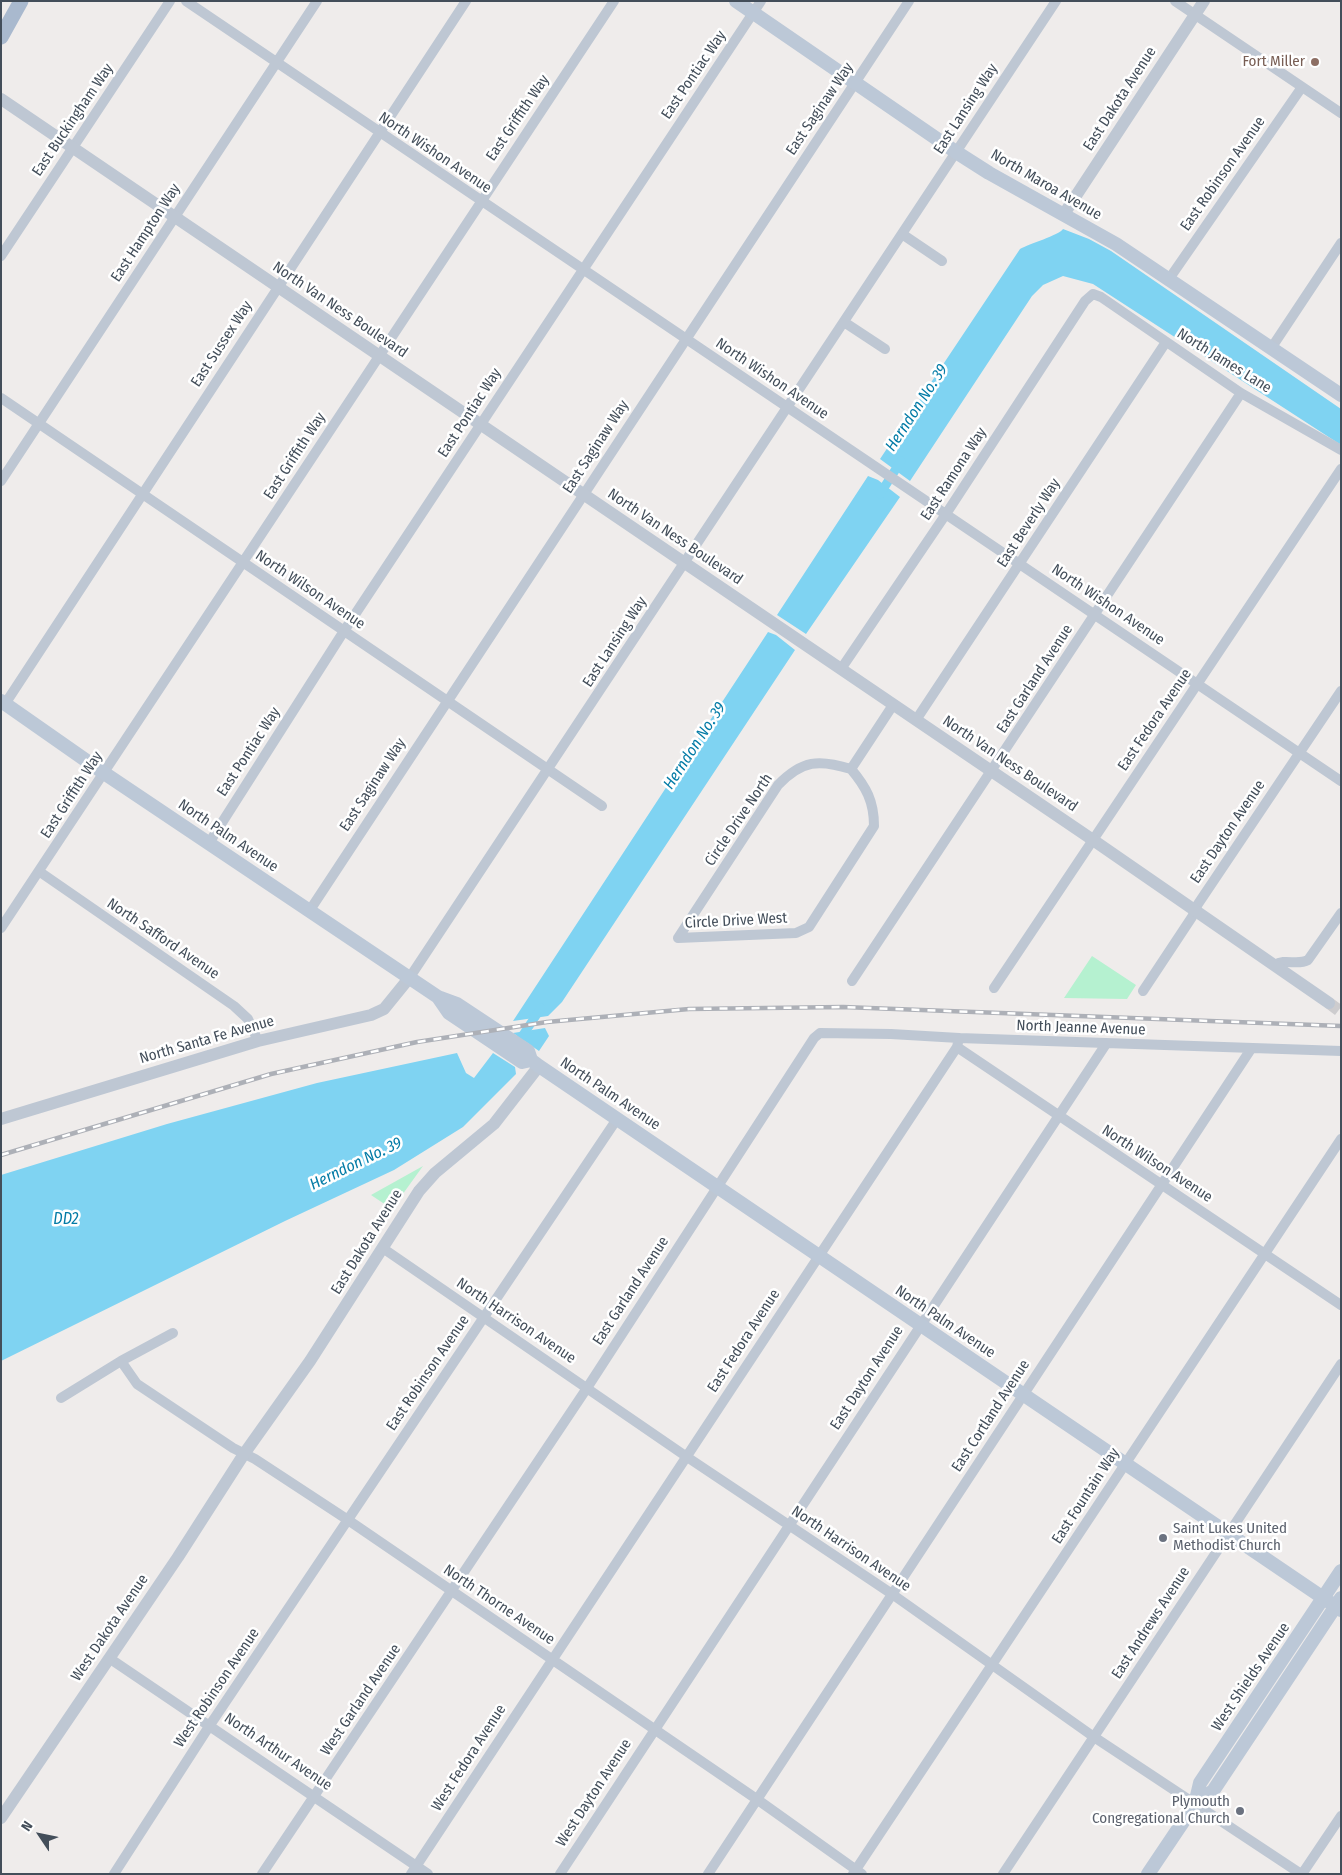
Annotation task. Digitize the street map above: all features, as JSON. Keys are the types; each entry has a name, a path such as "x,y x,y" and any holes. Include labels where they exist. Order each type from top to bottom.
{"main road":[{"path":"1,26 21,1"},
{"path":"1,37 21,1"},
{"name":"North Maroa Avenue","path":"736,1 956,152 1116,244 1341,395"},
{"name":"North Palm Avenue","path":"3,703 208,844 310,910 438,997 449,1013 529,1059 1228,1534 1323,1598 1339,1605"},
{"name":"West Shields Avenue","path":"1148,1874 1195,1804 1200,1783 1341,1571"},
{"name":"West Shields Avenue","path":"1195,1804 1213,1792 1339,1605"}],"street":[{"name":"East Buckingham Way","path":"1,256 170,1"},
{"name":"North Wishon Avenue","path":"186,1 275,64 686,338 1341,781"},
{"name":"East Hampton Way","path":"1,481 317,1"},
{"name":"East Sussex Way","path":"3,703 466,1"},
{"name":"East Griffith Way","path":"1,928 40,872 480,201 614,1"},
{"name":"East Pontiac Way","path":"208,844 344,631 761,1"},
{"name":"East Saginaw Way","path":"310,910 909,1"},
{"name":"East Lansing Way","path":"410,978 1056,1"},
{"path":"1175,1 1341,113"},
{"name":"East Dakota Avenue","path":"1064,214 1204,1"},
{"name":"East Robinson Avenue","path":"1169,279 1302,87"},
{"name":"North Van Ness Boulevard","path":"1,99 1093,840 1329,1003"},
{"path":"902,234 942,261"},
{"path":"1272,347 1341,243"},
{"name":"North James Lane","path":"1093,294 1241,393 1341,450"},
{"name":"East Ramona Way","path":"841,669 946,514 1085,301 1093,294"},
{"path":"844,322 885,349"},
{"name":"East Beverly Way","path":"916,720 1166,342"},
{"name":"East Garland Avenue","path":"852,980 1241,393"},
{"name":"North Wilson Avenue","path":"1,398 602,806"},
{"name":"East Fedora Avenue","path":"994,988 1341,470"},
{"name":"East Dayton Avenue","path":"1143,991 1341,691"},
{"path":"851,768 893,705"},
{"name":"Circle Drive North","path":"678,938 778,785 793,770 814,763 834,763 851,768"},
{"name":"Circle Drive West","path":"678,938 796,933 809,927 874,826 874,810 870,795 851,768"},
{"name":"North Safford Avenue","path":"40,872 234,1006 248,1019 258,1041"},
{"path":"1275,965 1284,961 1302,963 1308,960 1341,913"},
{"name":"North Santa Fe Avenue","path":"1,1119 258,1041 371,1015 384,1009 410,978"},
{"name":"East Garland Avenue","path":"452,1591 587,1388 716,1185 814,1038 820,1033"},
{"name":"North Jeanne Avenue","path":"820,1033 891,1034 958,1043 1106,1044 1341,1051"},
{"name":"North Wilson Avenue","path":"958,1043 1058,1116 1341,1306"},
{"name":"East Fedora Avenue","path":"552,1659 687,1457 958,1043"},
{"name":"East Dayton Avenue","path":"654,1728 1106,1044"},
{"name":"East Cortland Avenue","path":"708,1874 1251,1049"},
{"name":"East Dakota Avenue","path":"244,1454 310,1361 384,1249 397,1224 419,1190 435,1173 494,1124 529,1059"},
{"name":"East Robinson Avenue","path":"348,1520 617,1119"},
{"name":"East Fountain Way","path":"857,1872 1341,1139"},
{"name":"North Harrison Avenue","path":"384,1249 687,1457 892,1594 1094,1737 1302,1874"},
{"path":"61,1398 121,1361 173,1333"},
{"name":"North Thorne Avenue","path":"121,1361 137,1384 348,1520 654,1728 857,1872"},
{"name":"East Andrews Avenue","path":"1003,1874 1341,1364"},
{"name":"West Dakota Avenue","path":"1,1818 184,1549 244,1454"},
{"name":"West Robinson Avenue","path":"114,1874 210,1725 348,1520"},
{"name":"West Garland Avenue","path":"262,1874 452,1591"},
{"name":"North Arthur Avenue","path":"109,1658 315,1796 414,1870 428,1874"},
{"name":"West Fedora Avenue","path":"414,1870 552,1659"},
{"name":"West Dayton Avenue","path":"560,1874 654,1728"},
{"path":"1302,1874 1341,1816"}],"green space":[{"path":"1092,956 1136,985 1127,999 1064,998"},
{"path":"423,1166 392,1209 371,1195"}],"water":[{"path":"1063,229 1089,239 1111,251 1341,409 1341,445 1093,284 1063,276 1043,285 1032,296 910,481 880,459 1020,249 1056,234"},
{"path":"868,476 878,480 900,497 806,634 777,615"},
{"path":"768,632 776,635 795,650 562,1002 548,1016 513,1021"},
{"path":"545,1028 549,1036 539,1051 513,1033"},
{"name":"DD2","path":"457,1053 466,1073 474,1078 493,1053 515,1067 516,1074 463,1127 394,1170 285,1221 1,1361 1,1175 167,1124 317,1083"}],"waterway":[{"name":"Herndon No. 39","path":"880,494 901,461"},
{"name":"Herndon No. 39","path":"519,1041 541,1008"}],"tunnel":[{"path":"1329,1003 1341,1012"}],"railway":[{"path":"1,1155 271,1074 417,1042 547,1022 689,1009 843,1007 1341,1026"}],"place":[{"name":"Fort Miller","path":"1315,62"},
{"name":"Saint Lukes United Methodist Church","path":"1163,1538"},
{"name":"Plymouth Congregational Church","path":"1240,1811"}]}
